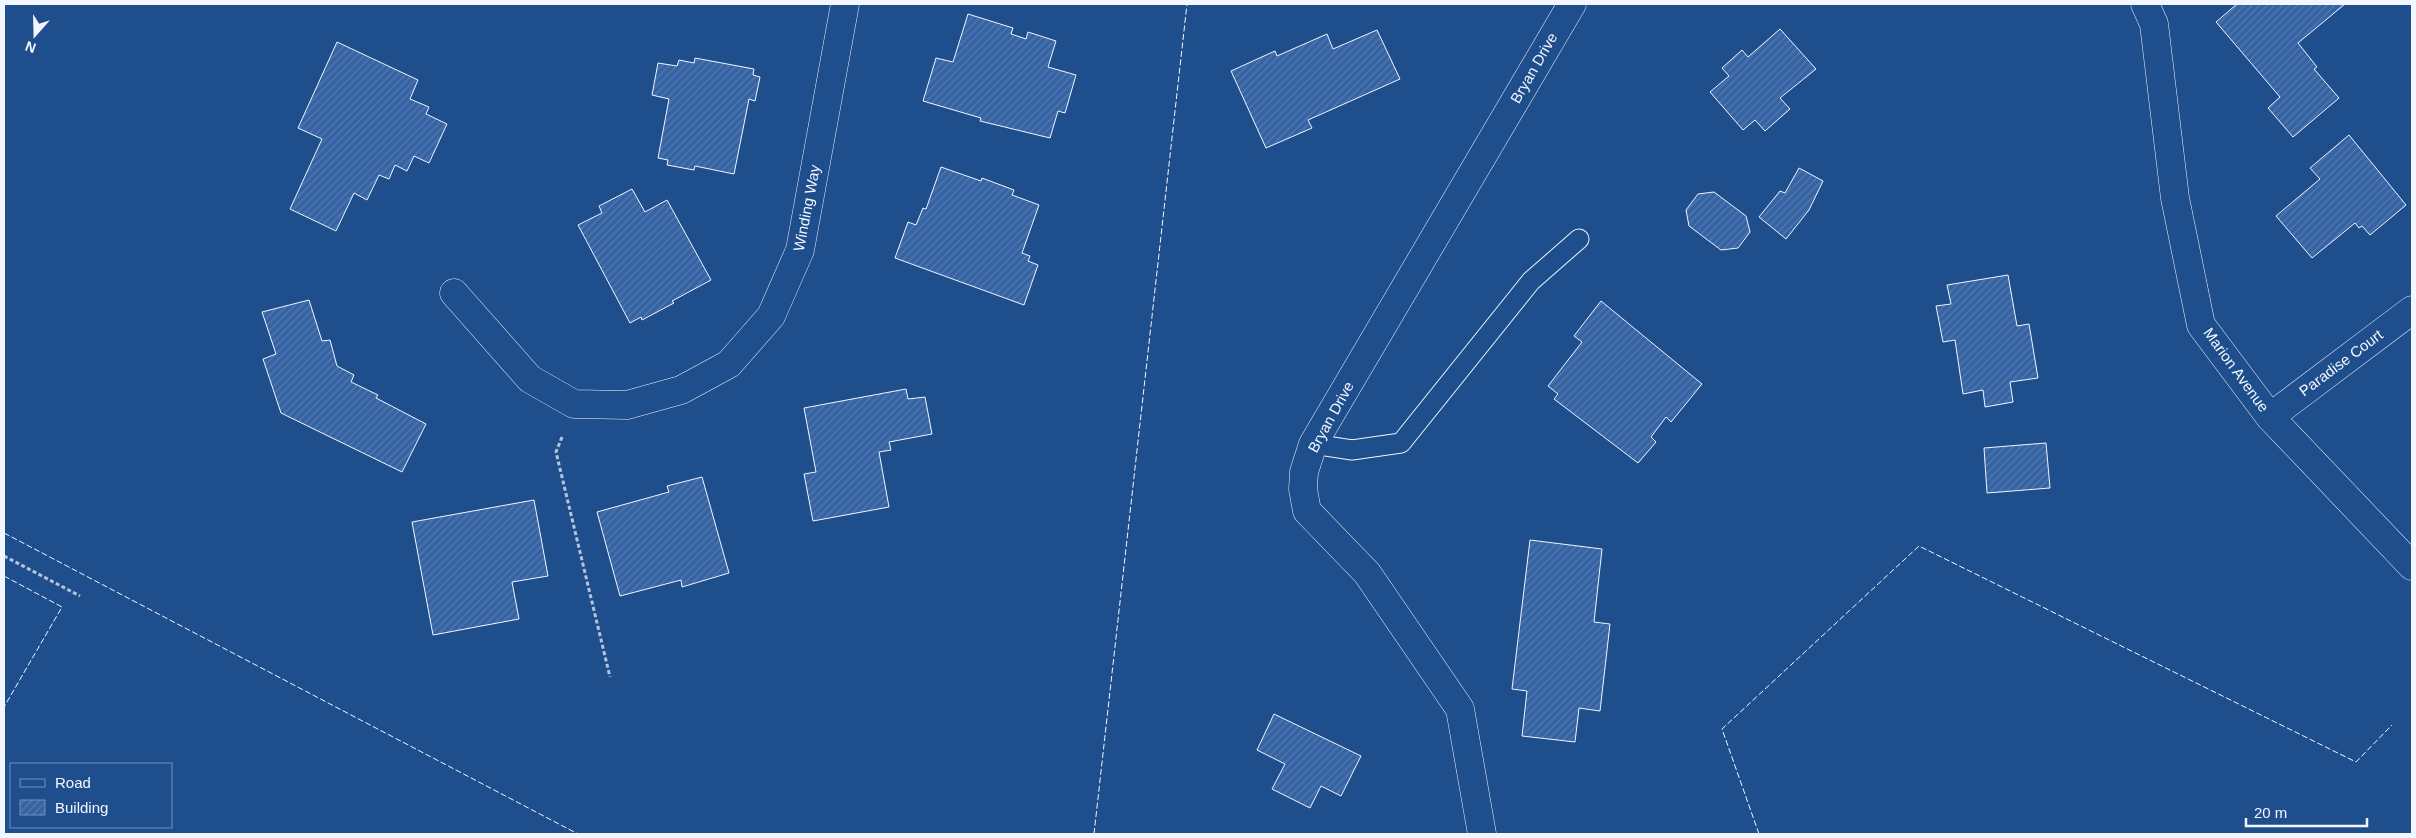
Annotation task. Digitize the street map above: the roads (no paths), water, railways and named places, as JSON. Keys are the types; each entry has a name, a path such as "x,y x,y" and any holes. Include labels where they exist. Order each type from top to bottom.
{"street":[{"name":"Winding Way","path":"454,293 530,379 574,404 627,405 681,390 729,364 771,316 800,250 845,4"},
{"name":"Bryan Drive","path":"1482,834 1460,709 1367,573 1307,512 1302,489 1304,472 1313,444 1572,4"},
{"name":"Marion Avenue","path":"2145,4 2154,24 2174,198 2202,325 2270,417 2412,566"},
{"name":"Paradise Court","path":"2270,417 2412,310"}],"lane":[{"path":"1313,444 1352,450 1401,443 1531,281 1579,239"}]}
